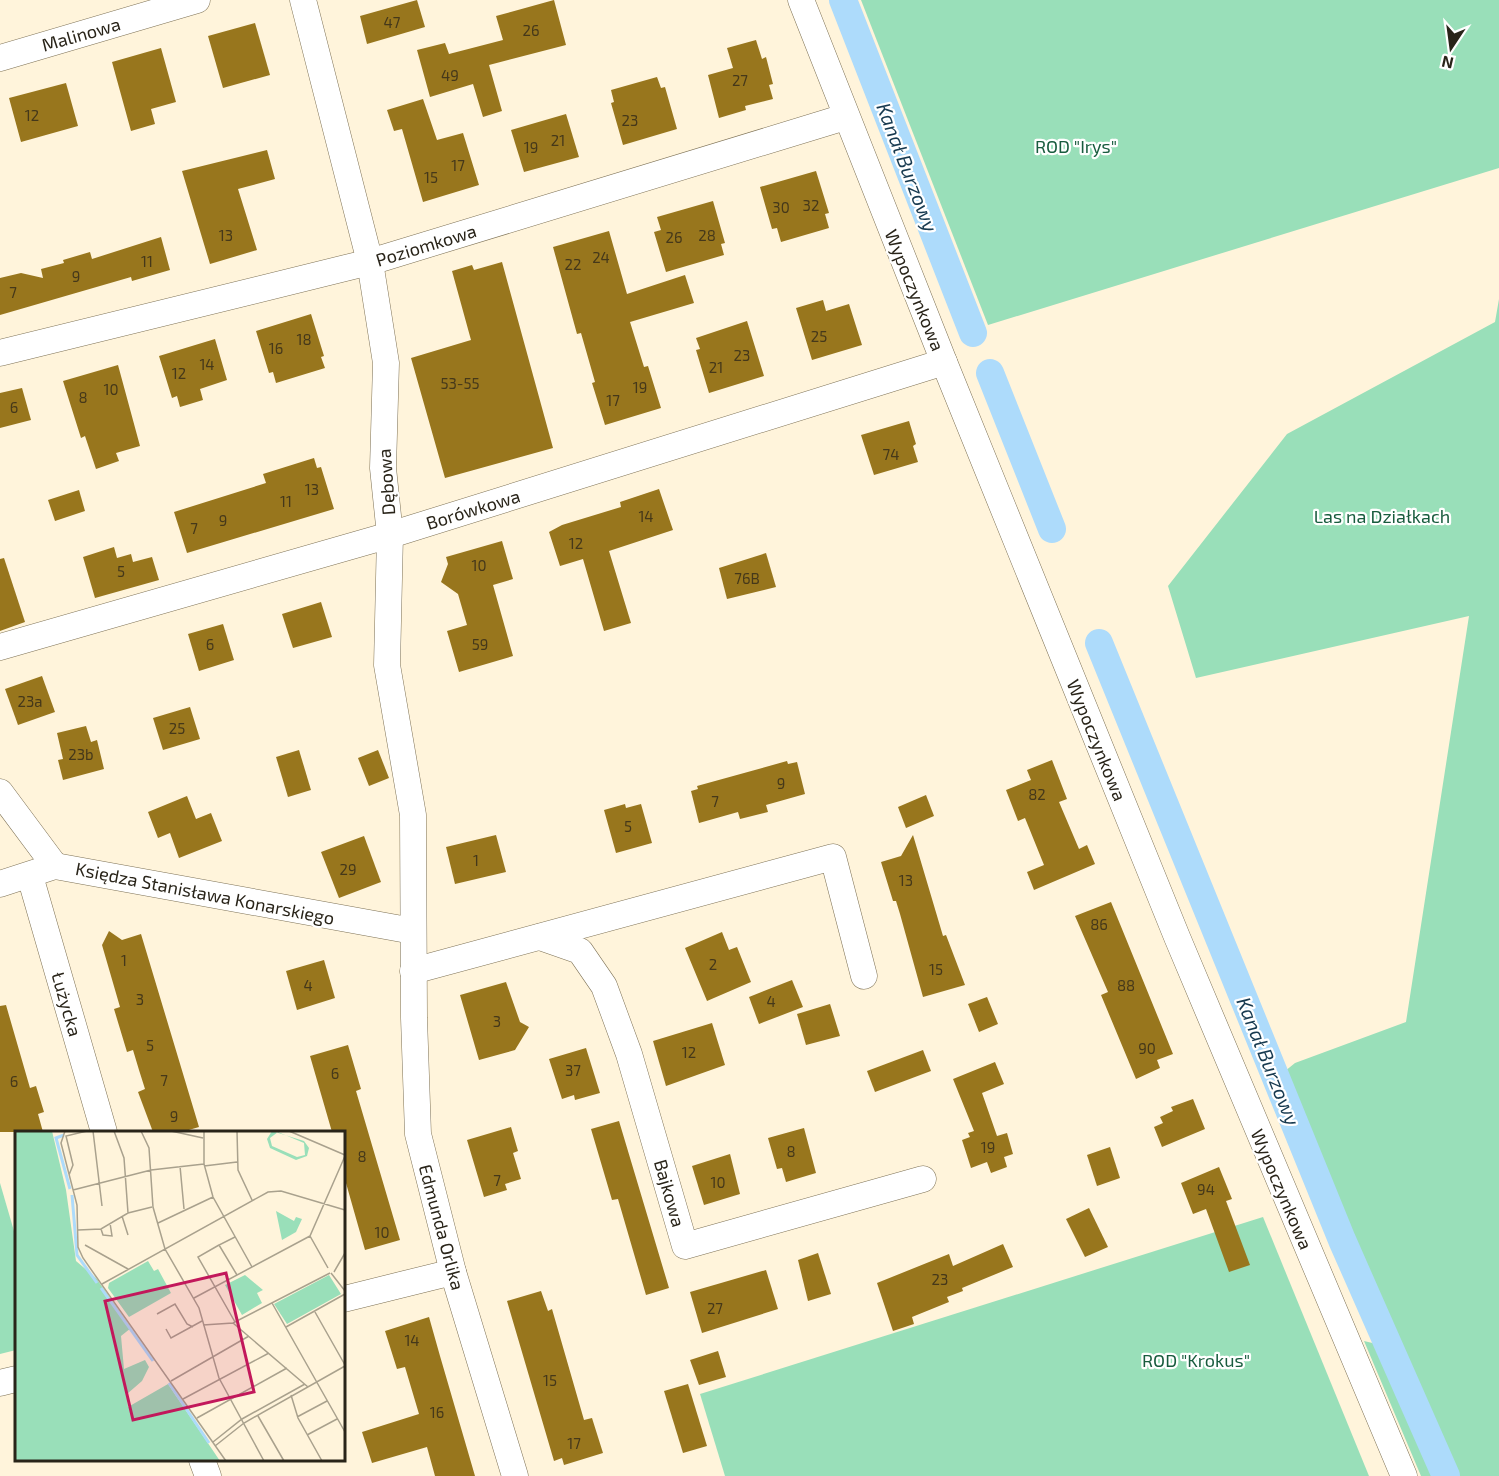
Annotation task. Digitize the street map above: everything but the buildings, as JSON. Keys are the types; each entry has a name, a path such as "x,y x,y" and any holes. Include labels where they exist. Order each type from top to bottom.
{"street":[{"name":"Malinowa","path":"0,58 197,0"},
{"name":"Dębowa","path":"303,0 370,262 386,363 382,468 390,535 387,666 413,816 413,972"},
{"name":"Wypoczynkowa","path":"801,0 845,117 1173,927 1404,1476"},
{"name":"Poziomkowa","path":"0,353 370,262 845,117"},
{"name":"Borówkowa","path":"0,647 390,535 944,362"},
{"path":"0,792 56,866"},
{"path":"413,972 833,857 864,976"},
{"name":"Księdza Stanisława Konarskiego","path":"0,884 56,866 413,931"},
{"name":"Łużycka","path":"30,876 104,1131"},
{"name":"Bajkowa","path":"540,938 580,951 604,986 629,1054 685,1246 923,1179"},
{"name":"Edmunda Orlika","path":"413,972 418,1134 453,1272 515,1476"},
{"path":"345,1299 453,1272"},
{"path":"0,1383 15,1378"},
{"path":"202,1461 208,1476"}],"green space":[{"name":"ROD \"Irys\"","path":"861,0 1499,0 1499,168 988,325"},
{"name":"Las na Działkach","path":"1499,299 1499,1476 1421,1476 1364,1341 1402,1350 1375,1323 1269,1084 1295,1063 1406,1022 1469,616 1196,678 1168,586 1287,434 1495,322"},
{"path":"0,1183 15,1235 15,1350 0,1354"},
{"name":"ROD \"Krokus\"","path":"1263,1217 1369,1476 725,1476 700,1394"}],"waterway":[{"name":"Kanał Burzowy","path":"843,0 973,333"},
{"name":"Kanał Burzowy","path":"990,373 1052,529"},
{"name":"Kanał Burzowy","path":"1099,643 1342,1240 1446,1476"}]}
